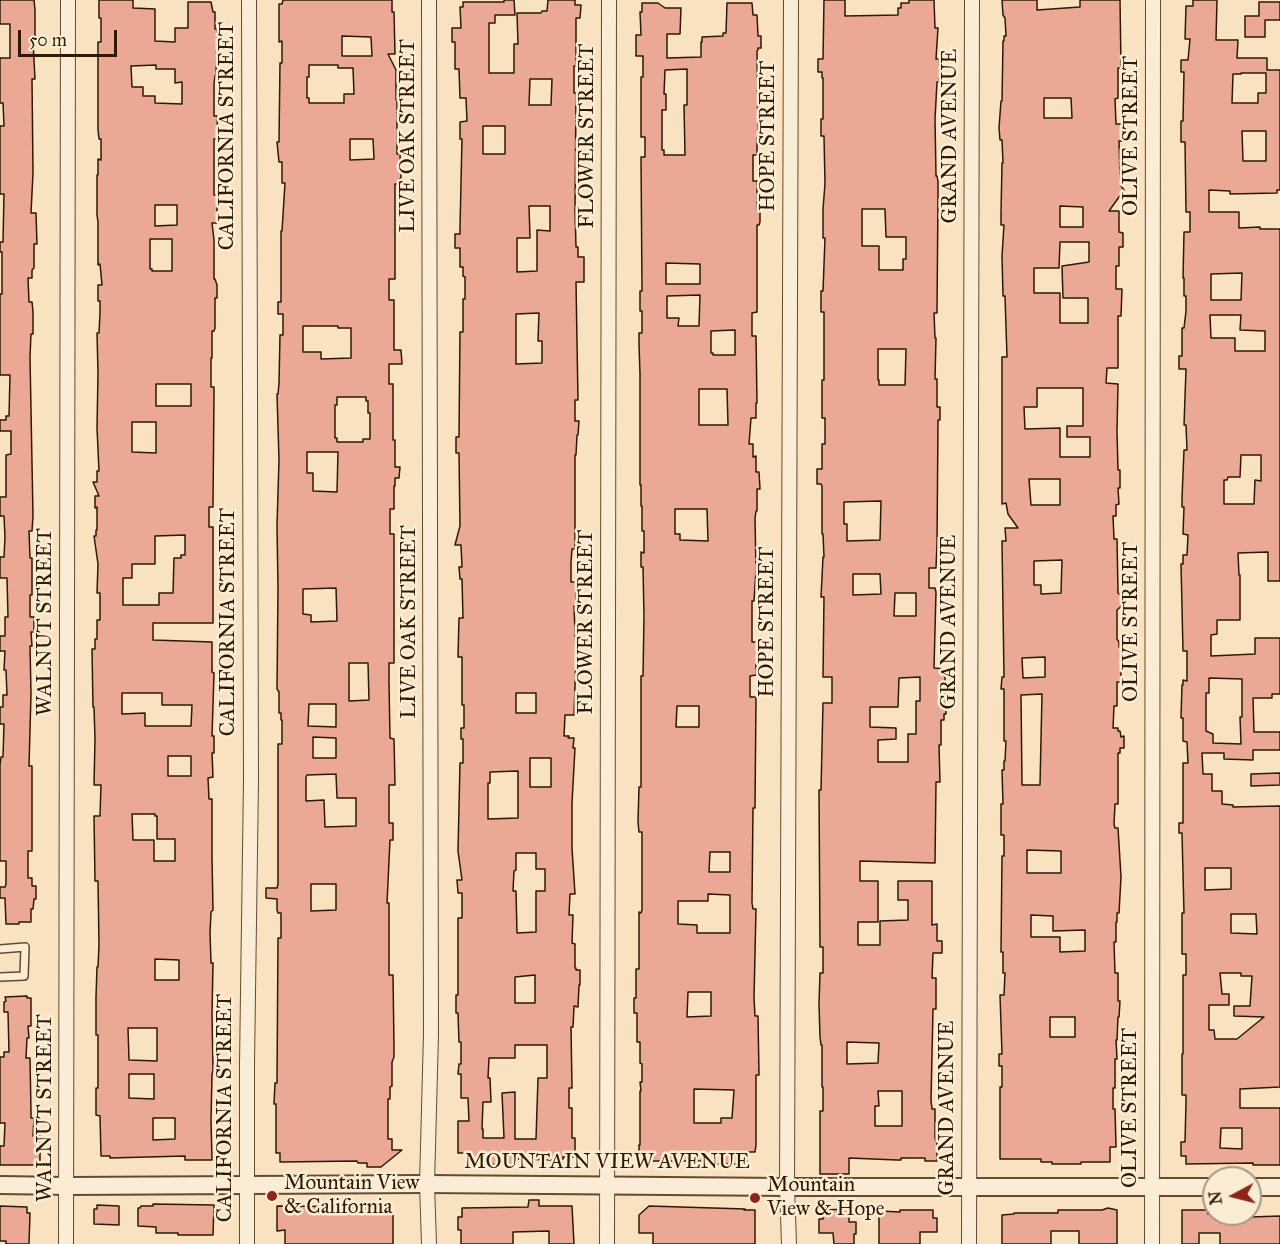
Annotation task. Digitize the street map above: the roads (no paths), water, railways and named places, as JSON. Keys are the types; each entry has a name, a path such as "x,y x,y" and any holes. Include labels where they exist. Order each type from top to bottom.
{"street":[{"name":"WALNUT STREET","path":"66,1244 68,0"},
{"name":"CALIFORNIA STREET","path":"247,1244 251,780 249,0"},
{"name":"LIVE OAK STREET","path":"429,0 431,1034 427,1184 429,1244"},
{"name":"FLOWER STREET","path":"607,1244 609,0"},
{"name":"HOPE STREET","path":"789,1244 787,1187 791,0"},
{"name":"GRAND AVENUE","path":"969,1244 972,0"},
{"name":"OLIVE STREET","path":"1152,1244 1154,0"},
{"name":"MOUNTAIN VIEW AVENUE","path":"0,1185 1202,1187"},
{"path":"1262,1187 1280,1187"}],"lane":[{"path":"0,949 25,947 24,976 0,977"}],"place":[{"name":"Mountain View & California","path":"272,1196"},
{"name":"Mountain View & Hope","path":"755,1198"}]}
